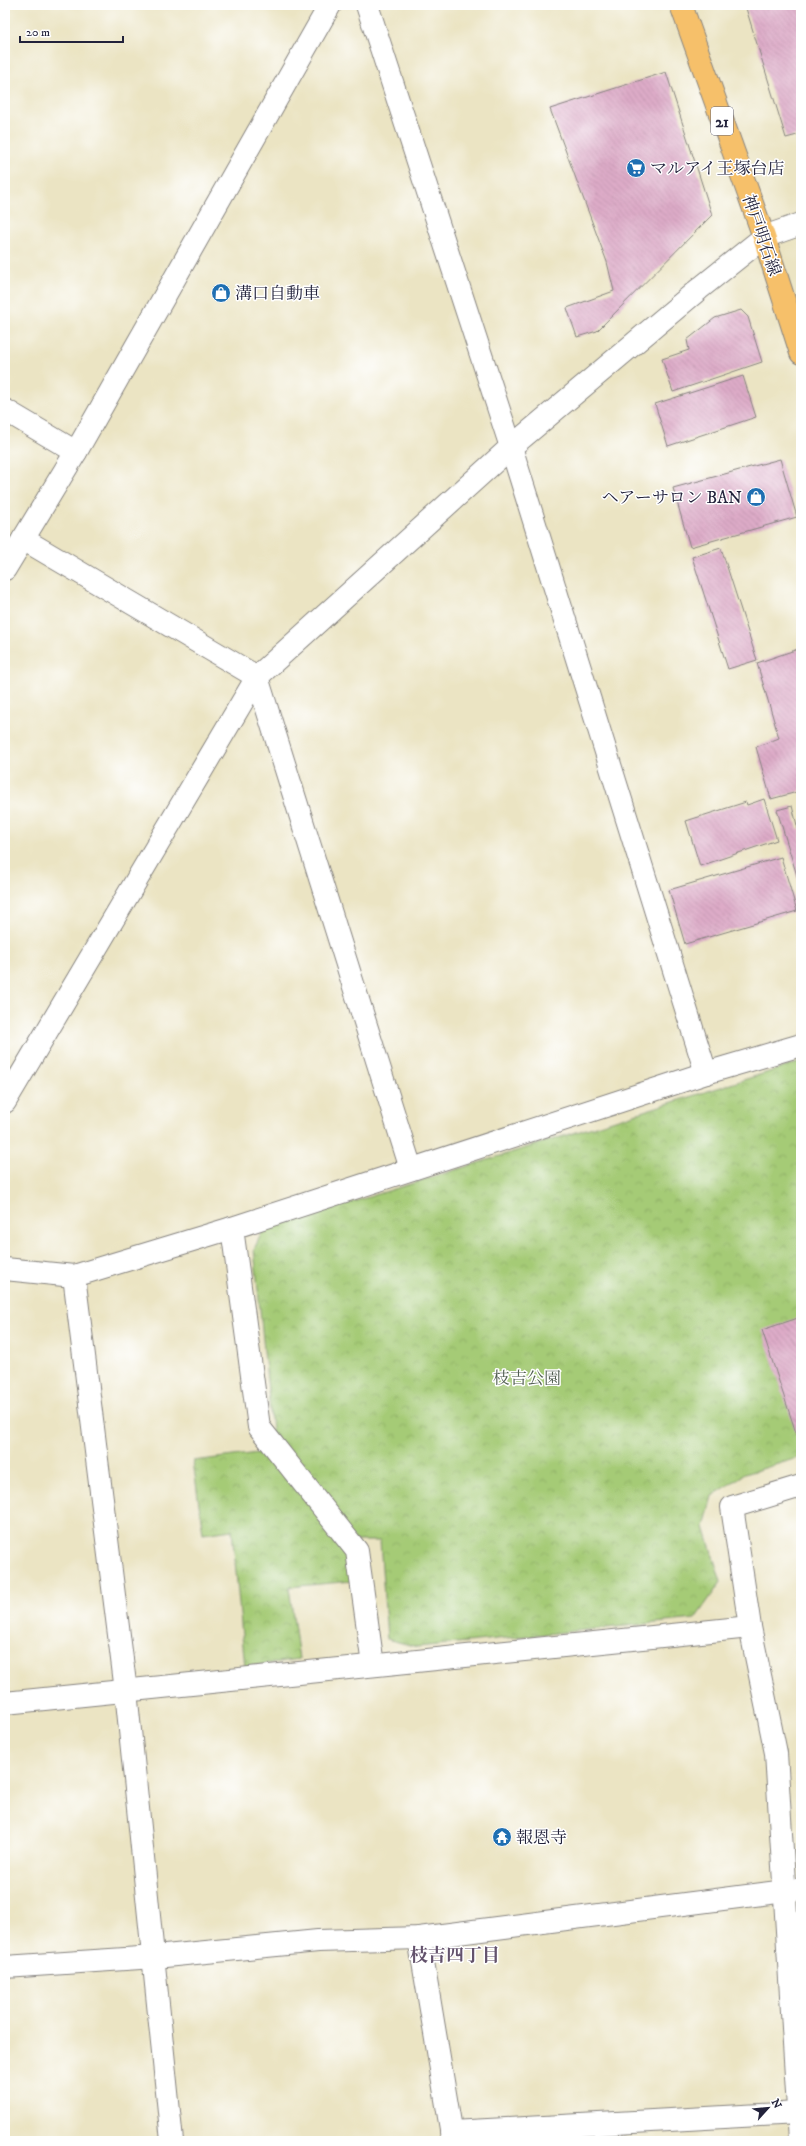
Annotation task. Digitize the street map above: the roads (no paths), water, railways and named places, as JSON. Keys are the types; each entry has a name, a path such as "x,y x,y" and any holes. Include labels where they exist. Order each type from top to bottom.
{"main road":[{"name":"神戸明石線","path":"681,5 764,237 801,353"}],"street":[{"path":"5,569 76,452 330,5"},
{"path":"367,5 511,447 706,1073"},
{"path":"5,1102 257,677 511,447 764,237 801,224"},
{"path":"5,410 76,452"},
{"path":"23,539 257,677 411,1169"},
{"path":"5,1269 74,1276 232,1228 706,1073 801,1045"},
{"path":"232,1228 259,1427 357,1551 373,1666"},
{"path":"74,1276 126,1692 155,1957 172,2141"},
{"path":"800,2141 798,2113 793,1890 776,1753 750,1627 732,1507 801,1486"},
{"path":"5,1703 126,1692 750,1627"},
{"path":"5,1967 155,1957 318,1941 418,1938 793,1890"},
{"path":"418,1938 452,2137 798,2113"}],"place":[{"name":"マルアイ王塚台店","path":"636,168"},
{"name":"溝口自動車","path":"221,293"},
{"name":"ヘアーサロン BAN","path":"756,497"},
{"name":"報恩寺","path":"502,1837"}],"district":[{"name":"枝吉四丁目","path":"455,1955"}],"park label":[{"name":"枝吉公園","path":"527,1378"}]}
